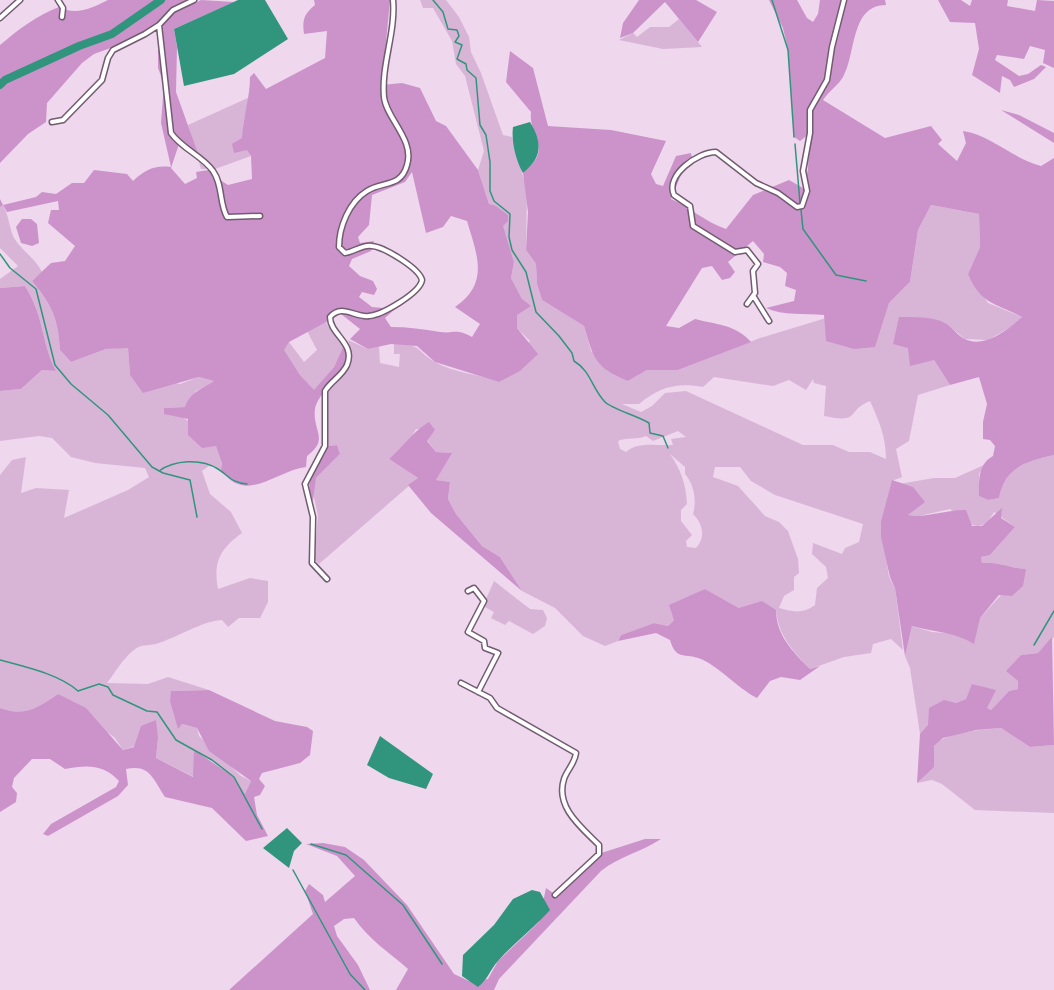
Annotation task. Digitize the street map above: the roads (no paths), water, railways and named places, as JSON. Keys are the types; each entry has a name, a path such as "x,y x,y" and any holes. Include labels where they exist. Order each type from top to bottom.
{"street":[{"path":"0,18 20,0"},
{"path":"58,0 63,8 62,17"},
{"path":"52,122 63,120 102,80 108,58 114,50 159,25 174,9 194,0"},
{"path":"327,579 312,563 313,517 305,488 307,478 325,446 324,391 345,368 349,358 348,348 330,323 330,317 336,311 342,310 362,316 377,314 414,292 420,287 422,280 416,268 375,246 367,246 345,253 339,247 343,222 359,199 369,190 397,181 407,168 406,147 384,96 393,0"},
{"path":"769,321 754,297 753,271 758,264 749,252 735,252 693,226 690,206 674,195 672,184 687,166 707,152 716,152 756,183 778,193 796,207 802,206 807,191 803,171 810,133 810,110 826,80 844,0"},
{"path":"159,25 171,134 179,144 213,170 221,189 227,217 260,216"},
{"path":"747,304 754,297"},
{"path":"468,591 474,588 484,601 468,632 484,641 485,648 498,653 478,692"},
{"path":"461,683 490,698 497,708 576,753 566,774 561,793 570,815 599,845 599,854 555,895"}],"waterway":[{"path":"0,85 5,80 79,46 112,34 161,0"},
{"path":"433,0 443,12 448,29 457,30 459,36 455,42 462,45 457,59 466,64 467,70 476,78 480,125 486,135 490,162 490,191 494,201 510,214 509,237 512,250 526,272 536,312 559,336 572,353 574,361 588,375 605,402 649,423 650,433 663,436 668,448"},
{"path":"772,0 788,50 794,137"},
{"path":"795,144 800,203"},
{"path":"801,210 803,229 836,275 866,281"},
{"path":"0,254 10,268 36,289 55,365 71,384 108,415 152,467 163,473 190,480 197,517"},
{"path":"159,471 172,464 204,463 218,469 234,481 247,484"},
{"path":"1034,645 1054,611"},
{"path":"0,660 52,676 78,691 99,684 108,687 113,695 147,711 157,712 176,740 212,760 234,777 262,829"},
{"path":"311,844 346,855 403,905 442,964"},
{"path":"293,870 350,974 365,990"}]}
